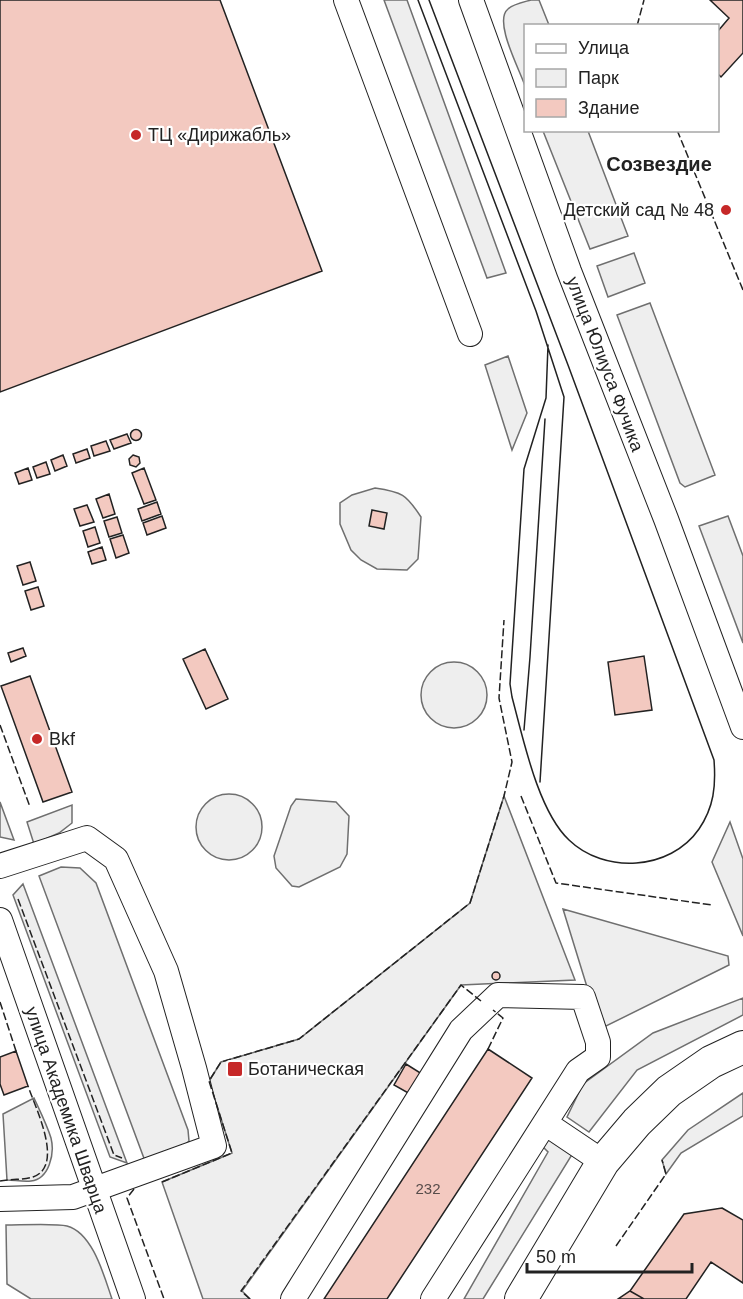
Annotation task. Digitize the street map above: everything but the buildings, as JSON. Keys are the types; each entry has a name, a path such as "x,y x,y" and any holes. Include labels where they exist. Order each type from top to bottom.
{"main road":[{"path":"521,1299 603,1162 637,1122 669,1091 711,1062 743,1047"}],"street":[{"path":"346,0 470,334"},
{"name":"улица Юлиуса Фучика","path":"474,1 569,271 666,519 743,727"},
{"path":"0,867 87,837 116,860 166,971 214,1146 73,1197 0,1199"},
{"name":"улица Академика Шварца","path":"0,920 133,1299"},
{"path":"292,1299 461,1030 498,995 583,998 598,1042 598,1057 578,1071 433,1299"},
{"path":"545,1123 603,1162"}],"green space":[{"path":"384,0 407,0 506,273 487,278"},
{"path":"539,0 549,24 524,24 524,84 509,46 504,24 504,15 508,9 519,3"},
{"path":"543,132 588,132 628,236 590,249"},
{"path":"634,253 645,283 608,297 597,266"},
{"path":"650,303 715,475 685,487 680,483 617,315"},
{"path":"508,356 527,413 512,450 485,365"},
{"path":"375,488 402,495 421,517 418,559 407,570 377,569 361,560 351,550 340,524 340,503 352,495"},
{"path":"728,516 743,556 743,643 699,526"},
{"path":"454,662 467,665 477,672 484,682 487,695 484,708 477,718 467,725 454,728 441,725 431,718 424,708 421,695 424,682 431,672 441,665"},
{"path":"222,794 236,794 248,799 257,808 262,827 260,840 253,851 236,860 222,860 210,855 201,846 196,834 196,820 201,808 210,799"},
{"path":"504,796 575,980 461,985 242,1291 250,1299 203,1299 162,1182 232,1153 209,1081 221,1062 299,1039 470,903"},
{"path":"296,799 336,802 349,816 347,854 340,867 299,887 292,886 276,868 274,856 291,806"},
{"path":"0,802 14,840 0,837"},
{"path":"72,805 72,823 59,833 34,844 27,822"},
{"path":"730,822 743,859 743,936 712,862"},
{"path":"61,867 80,868 96,883 188,1130 189,1141 181,1149 145,1161 39,876"},
{"path":"23,884 127,1163 110,1157 13,895"},
{"path":"563,909 728,956 729,965 600,1029"},
{"path":"743,998 743,1015 637,1070 589,1132 567,1117 583,1084 653,1033"},
{"path":"743,1093 743,1116 681,1153 666,1174 662,1160 688,1130"},
{"path":"34,1098 51,1138 52,1151 49,1165 42,1176 37,1179 7,1180 3,1114"},
{"path":"547,1135 573,1153 483,1299 464,1299 548,1152 541,1145"},
{"path":"6,1225 62,1225 76,1230 91,1246 112,1299 31,1299 7,1284"}],"tram line":[{"path":"418,0 536,311 564,397 540,782"},
{"path":"429,0 568,365 714,760 713,796 704,821 687,843 654,860 618,863 600,859 583,851 569,840 558,827 540,793 512,697 510,684 524,469 546,398 548,345"},
{"path":"524,730 545,419"}],"fence":[{"path":"638,24 644,0"},
{"path":"678,132 743,290"},
{"path":"162,1182 232,1153 209,1081 221,1062 299,1039 470,903 504,796 512,762 499,698 504,620"},
{"path":"0,725 30,807"},
{"path":"521,796 556,883 712,905"},
{"path":"18,899 114,1155 122,1158"},
{"path":"250,1299 241,1291 461,985 481,1001"},
{"path":"0,1002 16,1051"},
{"path":"488,1049 503,1018 493,1010"},
{"path":"0,1181 33,1177 42,1171 47,1161 45,1135 28,1086"},
{"path":"616,1246 666,1174 662,1160"},
{"path":"134,1189 127,1198 164,1299"}],"place":[{"name":"ТЦ «Дирижабль»","path":"136,135"},
{"name":"Детский сад № 48","path":"726,210"},
{"name":"Bkf","path":"37,739"},
{"name":"Ботаническая","path":"235,1069"}],"district":[{"name":"Созвездие","path":"659,164"}]}
